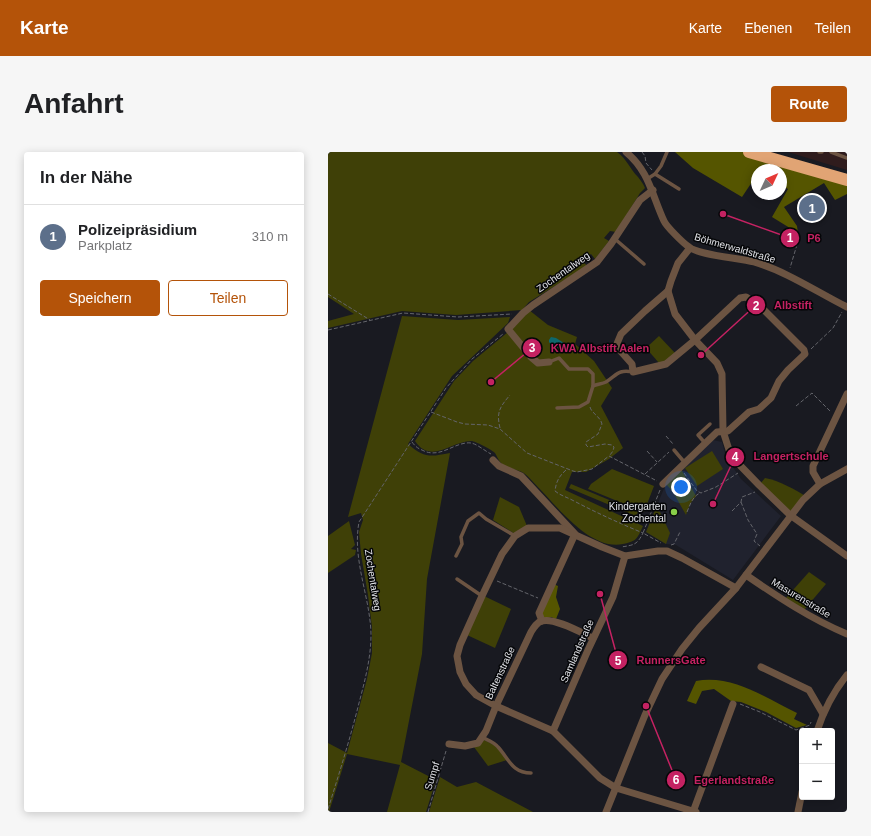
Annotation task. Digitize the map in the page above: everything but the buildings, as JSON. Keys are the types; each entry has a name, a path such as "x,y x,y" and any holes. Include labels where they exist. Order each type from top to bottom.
{"highway":[{"path":"749,152 847,180"}],"street":[{"name":"Böhmerwaldstraße","path":"626,152 640,167 653,190 664,222 690,248 709,254 768,266 846,306"},
{"name":"Zochentalweg","path":"508,330 523,313 533,305 597,262 615,239 640,200 653,190"},
{"path":"663,484 717,432 728,431 749,412 759,409 771,398 779,381 788,370 805,354 804,350 766,313 746,297 740,298 695,340 666,364 633,372 632,364 616,346 621,334 668,292 678,263 690,248"},
{"path":"668,292 675,314 695,340 717,363 722,374 723,432 731,456 790,515 847,556"},
{"path":"508,330 538,363 549,362"},
{"path":"820,484 813,472 813,466 847,394"},
{"path":"493,460 499,466 520,476 575,534"},
{"path":"606,812 645,715 662,679 682,648 736,588 790,515 803,500 820,484 847,469"},
{"path":"733,704 694,812 616,788 600,778 553,731 496,706 476,695 466,684 460,672 457,656 460,645 502,554 515,536 528,528 560,528 625,556 658,551 666,548 736,588"},
{"path":"575,534 539,613 542,621 552,620 593,638"},
{"name":"Samlandstraße","path":"553,731 593,638 613,597 625,556"},
{"name":"Masurenstraße","path":"746,575 773,594 828,626 847,634"},
{"name":"Baltenstraße","path":"482,737 530,632 542,621"},
{"path":"761,667 809,690 823,714"},
{"path":"818,728 830,699 847,675"},
{"path":"449,744 465,746 478,743 482,737"},
{"path":"798,812 800,800"}],"lane":[{"path":"647,179 655,174 661,166 667,152"},
{"path":"831,152 847,158"},
{"path":"655,174 679,189"},
{"path":"615,239 644,264"},
{"path":"549,362 559,358 569,369 588,369 593,374 593,386 588,402 579,407 557,408"},
{"path":"593,386 605,382 618,372 633,372"},
{"path":"705,443 698,435 710,424"},
{"path":"673,449 683,465"},
{"path":"456,556 462,544 462,537 468,521 479,513 486,519 515,536"},
{"path":"457,579 482,596"},
{"path":"482,737 497,745 517,770 523,773 531,773"}],"path":[{"path":"642,152 645,156 646,163 655,174"},
{"path":"788,276 799,238 799,236 790,232"},
{"path":"328,294 370,321"},
{"path":"805,354 833,328 846,306"},
{"path":"328,330 403,313 458,317 523,313"},
{"name":"Zochentalweg","path":"328,809 356,715 370,655 371,633 369,614 357,548 357,532 359,522 453,379 472,359 508,330"},
{"path":"796,406 812,393 836,417"},
{"path":"500,429 498,413 501,406 510,395"},
{"path":"430,412 465,424 488,425 500,429 527,453 567,470 577,472 592,469 609,456 614,447 612,444 586,445 586,442 598,434 602,424 600,419 591,412 588,402"},
{"path":"645,474 673,449 666,436"},
{"path":"412,442 424,452 433,453 472,443 492,455 493,460"},
{"path":"647,452 657,462"},
{"path":"609,456 663,484 639,541 633,545 621,547"},
{"path":"683,465 697,490 701,493"},
{"path":"567,470 561,474 556,483 555,491 561,495 568,497 599,514 643,533 666,548 674,544 680,532"},
{"path":"687,512 690,504 696,496 716,487 744,470"},
{"path":"732,511 741,502 742,497 762,488"},
{"path":"741,502 748,520 757,534 754,541 765,550"},
{"path":"490,578 544,600"},
{"path":"733,704 739,704 760,712 796,730 810,726 811,722"},
{"name":"Sumpf","path":"428,812 449,744"}],"shaded area":[{"path":"328,152 617,152 626,161 645,188 640,193 616,232 610,231 604,238 609,241 595,259 591,254 582,260 587,266 529,302 522,310 456,315 402,311 328,328 328,321 354,314 328,297"},
{"path":"675,152 744,152 823,174 847,186 847,194 835,200 824,183 784,207 797,226 798,233 772,217 782,200 787,200 787,164 751,164 751,184 742,197 693,168"},
{"path":"788,152 847,152 847,170"},
{"path":"529,310 548,325 577,337 575,344 594,361 612,388 601,406 623,448 609,459 586,472 572,472 565,490 643,526 638,537 631,542 611,544 598,541 587,534 564,515 526,475 503,465 495,453 473,441 464,442 435,452 421,448 415,441 454,381 473,361 508,332"},
{"path":"402,316 458,320 510,317 508,323 452,376 408,444 418,452 432,456 450,453 427,579 422,654 401,762 436,780 426,812 387,812 400,765 347,754 328,812 328,743 347,753 367,679 372,653 372,627 359,532 363,520 361,513 348,517"},
{"path":"659,336 675,353 666,362 659,363 646,348"},
{"path":"713,440 722,442 726,457 741,479 781,516 733,580 676,545 666,544 646,532 665,486"},
{"path":"712,451 723,469 697,486 685,468"},
{"path":"612,469 654,486 644,512 588,489 591,484"},
{"path":"681,469 696,496 690,504 686,515 673,492 666,484"},
{"path":"765,478 781,483 807,497 790,515 759,485"},
{"path":"571,484 638,512 636,516 569,488"},
{"path":"500,497 519,507 527,526 515,534 493,520"},
{"path":"655,510 660,512 670,533 666,544 646,532"},
{"path":"349,521 355,545 351,549 356,550 355,555 328,573 328,536"},
{"path":"809,572 826,584 804,610 785,599"},
{"path":"553,584 558,586 556,597 560,609 556,619 551,617 544,619 541,613"},
{"path":"484,596 511,609 495,648 467,635"},
{"path":"696,681 723,681 736,684 761,694 797,713 794,719 807,725 796,728 766,712 741,702 731,701 714,689 702,691 696,704 687,701"},
{"path":"482,739 496,746 507,760 488,766 474,747"},
{"path":"440,777 457,787 476,782 533,812 429,812"}],"water":[{"path":"551,337 556,338 564,343 564,345 560,348 553,347 549,342"}],"place":[{"name":"Polizeipräsidium","path":"812,208"},
{"name":"P6","path":"723,214"},
{"name":"Albstift","path":"701,355"},
{"name":"KWA Albstift Aalen","path":"491,382"},
{"name":"Langertschule","path":"713,504"},
{"name":"Kindergarten Zochental","path":"674,512"},
{"name":"RunnersGate","path":"600,594"},
{"name":"Egerlandstraße","path":"646,706"}]}
